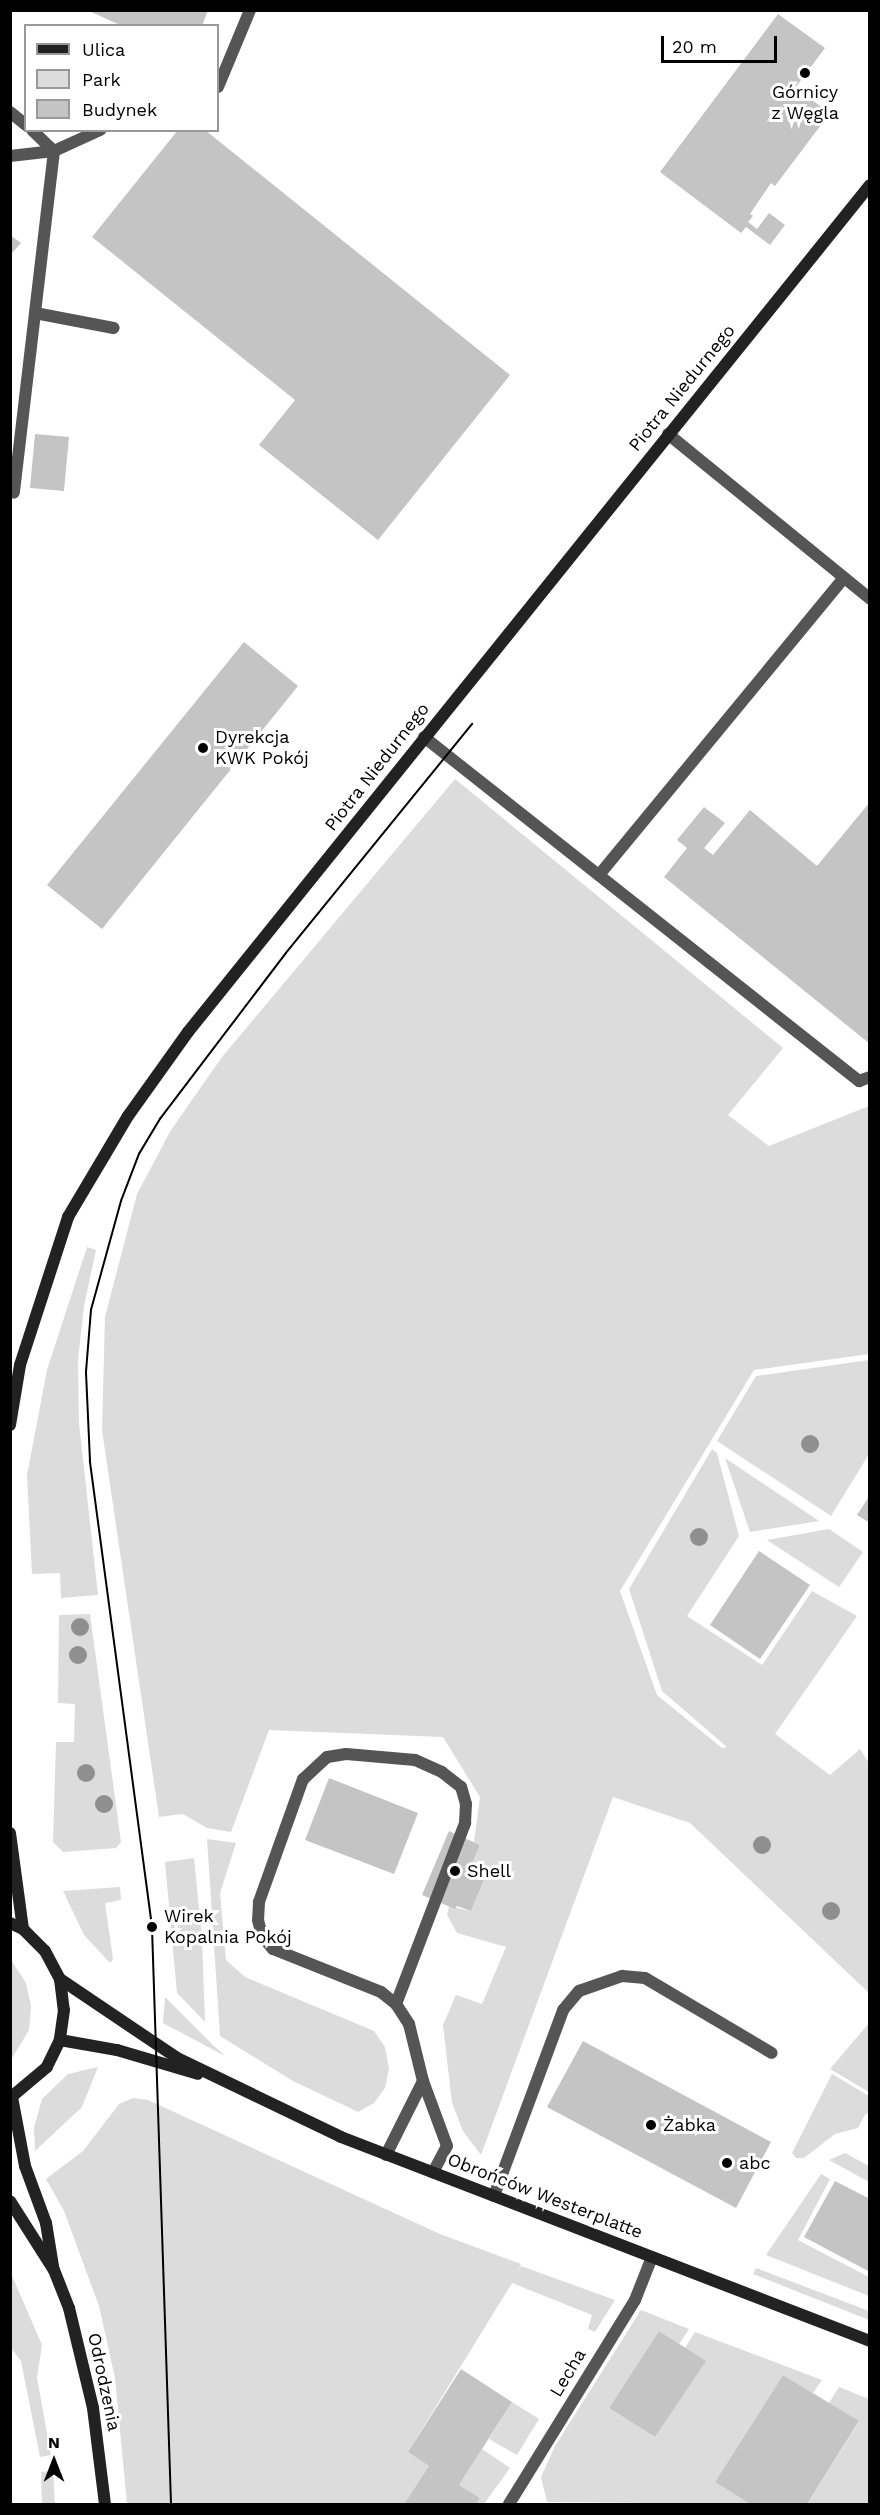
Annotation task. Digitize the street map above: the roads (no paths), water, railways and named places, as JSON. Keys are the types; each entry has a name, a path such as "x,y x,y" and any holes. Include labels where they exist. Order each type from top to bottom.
{"street":[{"path":"219,85 250,10"},
{"path":"10,112 24,123"},
{"path":"34,132 54,151"},
{"path":"10,156 54,151 96,132"},
{"path":"14,493 54,151"},
{"name":"Piotra Niedurnego","path":"10,1425 15,1367 68,1217 128,1116 188,1032 870,185"},
{"path":"35,313 114,328"},
{"path":"668,434 870,598"},
{"path":"599,875 844,578"},
{"path":"424,737 859,1081 870,1077"},
{"path":"396,2004 465,1823 466,1804 461,1787 442,1772 415,1760 346,1754 327,1757 303,1779 259,1902 260,1928 273,1949 381,1992 396,2004 409,2024 423,2081 447,2146 434,2172"},
{"path":"10,1833 23,1929"},
{"path":"10,1923 23,1929 45,1951 60,1979 64,2010 60,2040 46,2067 11,2098"},
{"path":"494,2196 562,2010 579,1991 622,1976 645,1978 772,2053"},
{"name":"Obrońców Westerplatte","path":"60,1979 211,2076 386,2154 870,2342"},
{"name":"Obrońców Westerplatte","path":"60,2040 117,2050 157,2065 211,2076"},
{"path":"386,2154 423,2081"},
{"name":"Odrodzenia","path":"11,2098 28,2176 46,2223 54,2270"},
{"name":"Odrodzenia","path":"10,2202 54,2270 69,2308 93,2408 105,2505"},
{"name":"Lecha","path":"509,2505 635,2300 652,2257"}],"tram line":[{"path":"171,2504 152,1927 90,1461 86,1372 91,1310 121,1201 139,1154 160,1119 286,953 472,724"}],"place":[{"name":"Górnicy z Węgla","path":"805,73"},
{"name":"Dyrekcja KWK Pokój","path":"203,748"},
{"name":"Shell","path":"455,1871"},
{"name":"Wirek Kopalnia Pokój","path":"152,1927"},
{"name":"Żabka","path":"651,2125"},
{"name":"abc","path":"727,2163"}]}
